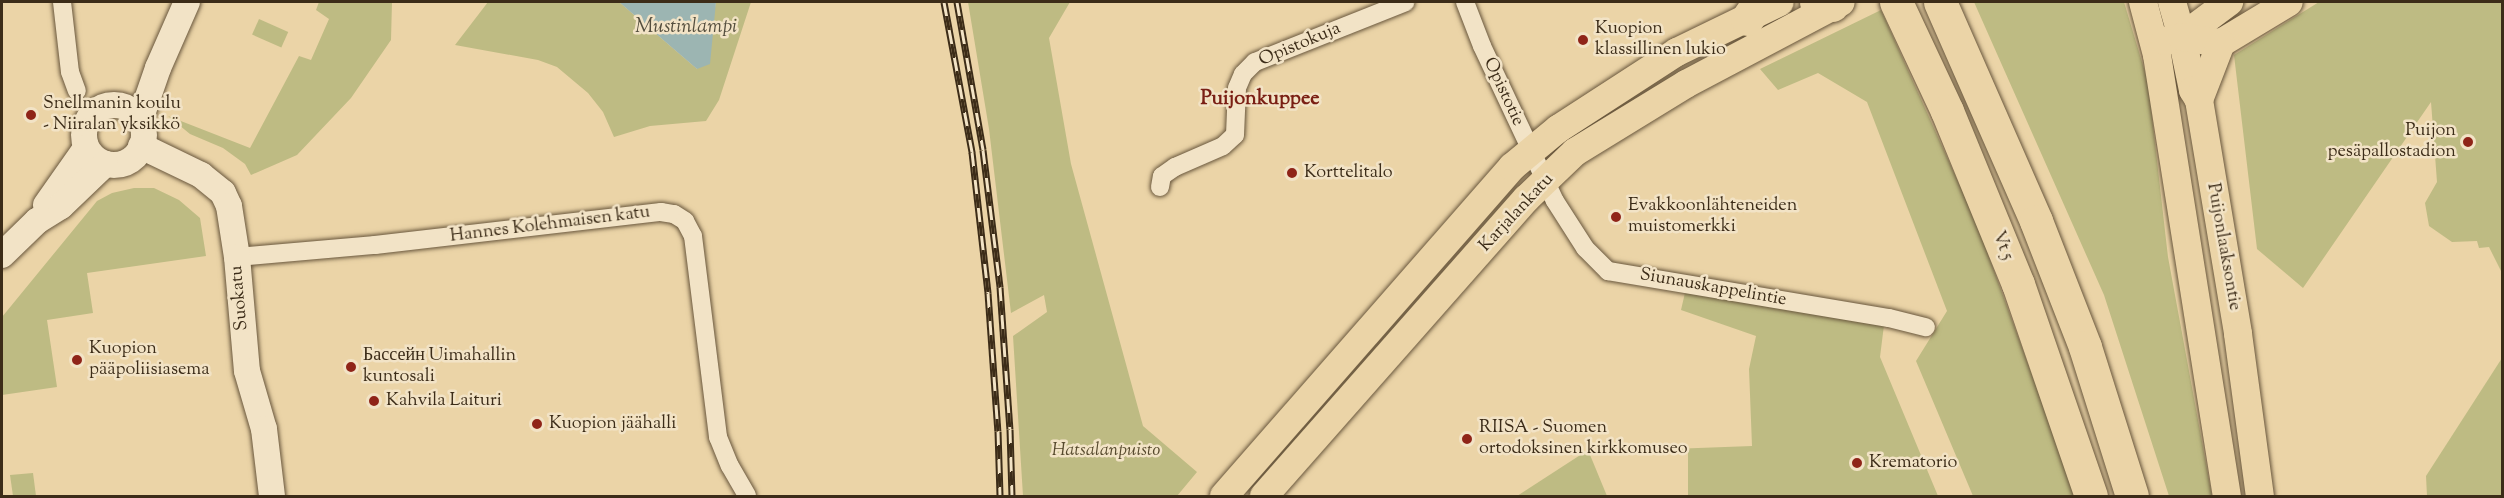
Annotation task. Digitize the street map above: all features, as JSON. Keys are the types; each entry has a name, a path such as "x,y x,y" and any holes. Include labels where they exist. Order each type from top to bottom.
{"highway":[{"name":"Vt 5","path":"1896,2 1947,111 2018,284 2091,496"},
{"path":"1940,2 2040,232 2085,347 2132,496"}],"main road":[{"path":"168,42 116,105 98,110 90,118 85,128 86,148 97,161 105,164 123,163 136,154 141,146 140,120 168,42 187,2"},
{"name":"Karjalankatu","path":"1224,496 1512,167 1558,129 1677,52 1753,10 1780,2"},
{"name":"Puijonlaaksontie","path":"2144,2 2169,40"},
{"name":"Puijonlaaksontie","path":"2152,2 2199,100 2238,334 2260,496"},
{"name":"Puijonlaaksontie","path":"2172,2 2169,40 2227,496"},
{"path":"2169,40 2229,2"},
{"path":"2169,40 2221,43 2289,2"},
{"name":"Karjalankatu","path":"1264,496 1526,199 1575,152 1686,84 1830,3"},
{"path":"2199,100 2221,43"},
{"path":"116,105 133,111 140,120"},
{"name":"Suokatu","path":"141,146 201,175 223,193 233,222 247,371 264,429 272,496"},
{"path":"37,220 51,195 86,148"},
{"path":"2,255 37,220 61,206 105,164"}],"street":[{"path":"62,2 70,72 77,91"},
{"name":"Opistokuja","path":"1160,187 1162,176 1175,167 1223,146 1234,135 1237,88 1243,74 1255,62 1406,2"},
{"name":"Opistotie","path":"1465,2 1482,46 1547,179"},
{"name":"Siunauskappelintie","path":"1547,179 1556,201 1585,248 1608,271 1889,318 1926,327"},
{"name":"Hannes Kolehmaisen katu","path":"237,257 387,244 661,212 674,214 685,221 693,236 718,437 730,466 747,496"}],"green space":[{"path":"319,2 392,2 391,40 351,98 297,155 251,175 245,164 223,148 190,134 168,116 250,148 299,56 311,60 329,19 316,10"},
{"path":"488,2 619,2 697,69 712,25 716,2 751,2 719,100 706,121 650,126 614,137 603,112 588,93 557,67 538,60 455,45"},
{"name":"Hatsalanpuisto","path":"968,2 1070,2 1049,38 1071,164 1143,426 1197,472 1177,496 1023,496 1013,336 1047,312 1044,295 1011,313 989,129"},
{"path":"1974,2 2124,2 2148,82 2168,257 2212,496 2169,496 2104,295"},
{"path":"2319,2 2502,2 2502,273 2489,247 2479,248 2477,241 2452,242 2429,226 2425,203 2437,182 2431,102 2303,288 2257,249 2234,55"},
{"path":"1881,10 1977,224 2076,496 1973,496 1916,361 1947,311 1867,102 1818,73 1778,90 1760,69"},
{"path":"259,19 288,32 281,48 252,35"},
{"path":"134,188 154,188 179,200 200,218 206,256 87,273 93,313 47,320 57,387 2,395 2,317 97,201 112,193"},
{"path":"1687,284 1885,317 1880,357 1938,496 1688,496 1688,450 1644,450 1752,446 1749,369 1756,336 1681,310"},
{"path":"2502,358 2502,496 2427,496 2426,476"},
{"path":"1588,450 1607,496 1517,496"},
{"path":"33,473 36,496 13,496 10,475"}],"water":[{"name":"Mustinlampi","path":"619,2 716,2 710,64 697,69"}],"railway":[{"path":"944,2 972,152 988,293 998,431 1000,496"},
{"path":"957,2 983,150 1000,287 1010,429 1012,496"}],"place":[{"name":"Kuopion klassillinen lukio","path":"1583,40"},
{"name":"Snellmanin koulu - Niiralan yksikkö","path":"31,115"},
{"name":"Puijon pesäpallostadion","path":"2468,142"},
{"name":"Korttelitalo","path":"1292,173"},
{"name":"Evakkoonlähteneiden muistomerkki","path":"1616,217"},
{"name":"Kuopion pääpoliisiasema","path":"77,360"},
{"name":"Бассейн Uimahallin kuntosali","path":"351,367"},
{"name":"Kahvila Laituri","path":"374,401"},
{"name":"Kuopion jäähalli","path":"537,424"},
{"name":"RIISA - Suomen ortodoksinen kirkkomuseo","path":"1467,439"},
{"name":"Krematorio","path":"1857,463"}],"district":[{"name":"Puijonkuppee","path":"1260,99"}]}
